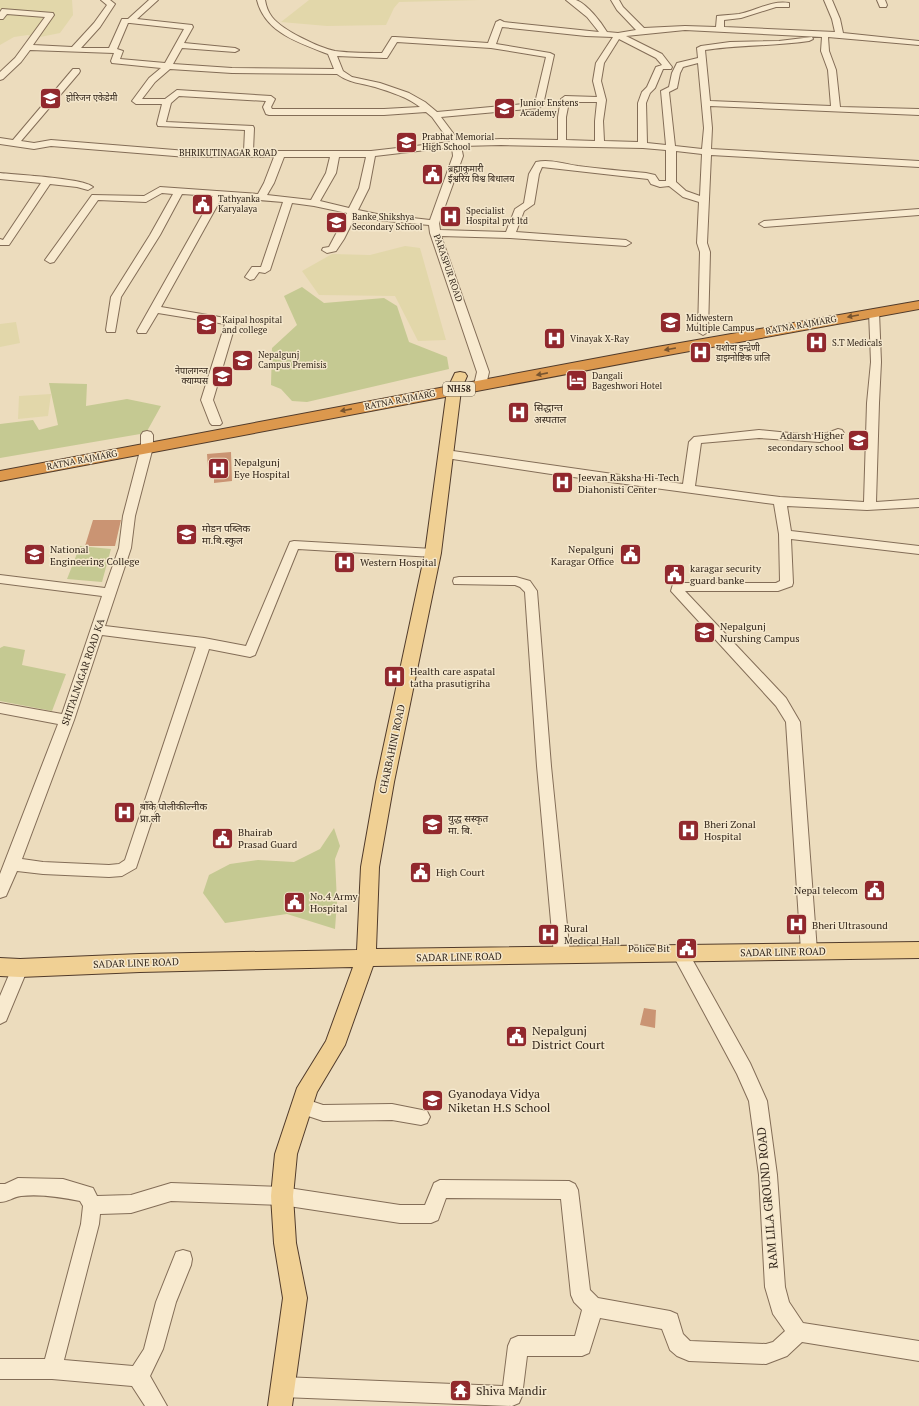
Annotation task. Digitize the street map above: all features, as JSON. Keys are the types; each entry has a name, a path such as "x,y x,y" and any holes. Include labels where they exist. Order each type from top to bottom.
{"highway":[{"name":"RATNA RAJMARG","path":"0,462 147,441 457,383 703,332 838,306 919,293"},
{"name":"RATNA RAJMARG","path":"482,378 874,312 919,306"},
{"name":"RATNA RAJMARG","path":"0,476 216,424 457,383"}],"main road":[{"name":"CHARBAHINI ROAD","path":"281,1397 295,1298 286,1243 282,1196 286,1154 308,1088 335,1045 366,958 370,867 385,782 433,553 457,383"},
{"name":"SADAR LINE ROAD","path":"0,967 20,968 140,963 366,958 681,955 809,951 919,950"}],"street":[{"path":"74,50 97,25 111,4 106,0"},
{"path":"130,21 154,0"},
{"path":"248,154 250,128 161,124 167,102 177,93 271,100 267,107 269,112 432,112 539,105 550,55 491,46 439,41 395,39 384,56 332,53 287,34 265,16 261,0"},
{"path":"570,0 582,7 592,17 605,35"},
{"path":"615,0 620,8 642,31"},
{"path":"828,0 836,19 840,35"},
{"path":"720,29 720,18 741,16 775,6 786,5"},
{"path":"0,16 5,10 50,15 18,60 0,77"},
{"path":"112,50 125,21 189,27 168,66 152,80 136,101 167,102"},
{"path":"491,46 500,23 605,35 685,28 828,36"},
{"path":"600,144 599,121 602,100 597,81 600,64 618,35"},
{"path":"618,35 659,56 668,67 660,67 651,88 646,92 642,103 643,145"},
{"path":"703,332 704,252 702,243 706,200 706,151 708,128 701,48 730,44 779,43 840,35 919,43"},
{"path":"828,36 825,51 832,70 836,109"},
{"path":"180,45 235,50"},
{"path":"28,47 74,50 112,50 119,51 115,61 206,70 240,72 339,72"},
{"path":"332,53 339,72 348,79 377,85 406,95 432,112 456,144"},
{"path":"671,183 671,147 665,91 673,88 676,73 680,65 702,59"},
{"path":"16,142 76,71"},
{"path":"562,143 562,117 565,99 602,100"},
{"path":"706,103 919,112"},
{"name":"BHRIKUTINAGAR ROAD","path":"0,141 16,142 34,146 50,143 187,154 371,154 456,144 501,142 643,145 729,154 919,164"},
{"name":"PARASPUR ROAD","path":"456,144 458,156 435,228 482,378"},
{"path":"261,197 269,183 280,154"},
{"path":"314,203 330,173 335,154"},
{"path":"327,250 332,248 339,239 364,188 371,154"},
{"path":"510,235 520,209 529,204 534,174 539,164 551,164 579,169 652,177 654,182 657,184 671,183 689,197 706,200"},
{"path":"0,176 78,184 88,187"},
{"path":"0,242 6,243 47,181"},
{"path":"50,260 94,197 146,200 160,190 261,197 314,203 377,217 401,218 435,228 626,243"},
{"path":"111,330 116,297 155,235 179,191"},
{"path":"142,331 219,194"},
{"path":"250,277 256,269 265,270 288,200"},
{"path":"764,224 919,212"},
{"path":"155,309 231,322 207,400 216,424"},
{"path":"870,506 873,403 876,362 874,312"},
{"path":"688,489 693,464 695,442 698,440 771,434 818,440 838,433"},
{"name":"SHITALNAGAR ROAD KA","path":"0,891 12,864 67,720 125,548 129,516 147,441"},
{"path":"446,454 550,470 780,501 840,506 919,503"},
{"path":"780,501 785,534 787,583 778,587 678,587 677,591 781,702 793,722 809,951"},
{"path":"785,534 919,550"},
{"path":"98,630 204,644 250,652 294,545 433,553"},
{"path":"0,579 43,583 110,593"},
{"path":"459,581 516,581 525,584 531,591 544,766 562,955"},
{"path":"12,864 43,868 108,871 122,870 131,864 204,644"},
{"path":"0,708 67,720"},
{"name":"RAM LILA GROUND ROAD","path":"681,955 744,1069 758,1101 768,1175 775,1286 780,1307 798,1332"},
{"path":"0,1016 20,968"},
{"path":"302,1106 323,1112 392,1112 421,1117"},
{"path":"0,1193 6,1193 18,1187 63,1188 86,1194 92,1205 90,1224 52,1369"},
{"path":"92,1205 131,1204 171,1192 282,1196 400,1214 431,1214 440,1189 569,1190 581,1295 593,1307 670,1321 677,1343 681,1348 689,1350 766,1354 775,1353 782,1349 798,1332 919,1351"},
{"path":"138,1376 147,1364 153,1350 166,1302 175,1283 183,1259"},
{"path":"281,1397 512,1396 518,1346 582,1346 593,1307"},
{"path":"0,1369 52,1369 138,1376"},
{"path":"138,1376 157,1406"}],"shaded area":[{"path":"0,0 72,0 73,15 60,33 35,38 28,35 14,37 0,45"},
{"path":"309,0 480,0 399,2 394,8 386,25 327,26 281,22"},
{"path":"405,246 420,248 446,340 418,341 395,296 319,295 302,271 332,254 370,255"},
{"path":"16,322 20,343 0,347 0,324"},
{"path":"51,394 48,416 18,419 19,396"}],"green space":[{"path":"302,287 324,303 384,298 397,306 409,342 447,357 449,369 307,402 292,401 281,389 271,385 272,348 297,325 284,296"},
{"path":"49,383 87,384 86,406 127,399 161,406 146,433 0,458 0,424 33,420 39,430 58,425"},
{"path":"80,546 111,549 102,582 67,579"},
{"path":"4,646 25,650 22,665 66,674 52,711 0,701 0,648"},
{"path":"334,828 340,846 335,859 337,902 335,929 287,914 225,923 203,893 209,875 230,864 258,860 294,862 320,849"}],"building":[{"name":"Nepalgunj Eye Hospital","path":"231,452 232,481 214,483 214,475 211,475 211,468 208,468 207,454"},
{"path":"93,520 121,520 115,546 85,546"},
{"path":"644,1008 656,1010 655,1028 640,1025"}],"place":[{"name":"होरिजन एकेडेमी","path":"51,98"},
{"name":"Junior Enstens Academy","path":"504,108"},
{"name":"Prabhat Memorial High School","path":"406,142"},
{"name":"ब्रह्माकुमारी ईश्वरिय विश्व बिधालय","path":"432,174"},
{"name":"Tathyanka Karyalaya","path":"202,204"},
{"name":"Specialist Hospital pvt ltd","path":"450,216"},
{"name":"Banke Shikshya Secondary School","path":"337,222"},
{"name":"Midwestern Multiple Campus","path":"670,323"},
{"name":"Kaipal hospital and college","path":"206,325"},
{"name":"Vinayak X-Ray","path":"555,339"},
{"name":"S.T Medicals","path":"816,343"},
{"name":"यशोदा इन्द्रेणी डाइग्नोष्टिक प्रालि","path":"700,353"},
{"name":"Nepalgunj Campus Premisis","path":"243,360"},
{"name":"नेपालगन्ज क्याम्पस","path":"223,376"},
{"name":"Dangali Bageshwori Hotel","path":"576,381"},
{"name":"सिद्धान्त अस्पताल","path":"519,413"},
{"name":"Adarsh Higher secondary school","path":"859,441"},
{"name":"Nepalgunj Eye Hospital","path":"218,468"},
{"name":"Jeevan Raksha Hi-Tech Diahonisti Center","path":"562,483"},
{"name":"माेडन पब्लिक मा.बि.स्कुल","path":"186,534"},
{"name":"National Engineering College","path":"35,555"},
{"name":"Nepalgunj Karagar Office","path":"630,555"},
{"name":"Western Hospital","path":"345,562"},
{"name":"karagar security guard banke","path":"675,574"},
{"name":"Nepalgunj Nurshing Campus","path":"704,632"},
{"name":"Health care aspatal tatha prasutigriha","path":"394,677"},
{"name":"बाँके पोलीकील्नीक प्रा.ली","path":"125,812"},
{"name":"युद्ध सस्कृत मा. बि.","path":"432,824"},
{"name":"Bheri Zonal Hospital","path":"688,830"},
{"name":"Bhairab Prasad Guard","path":"223,838"},
{"name":"High Court","path":"421,872"},
{"name":"Nepal telecom","path":"874,890"},
{"name":"No.4 Army Hospital","path":"294,902"},
{"name":"Bheri Ultrasound","path":"797,925"},
{"name":"Rural Medical Hall","path":"549,934"},
{"name":"Police Bit","path":"686,948"},
{"name":"Nepalgunj District Court","path":"516,1037"},
{"name":"Gyanodaya Vidya Niketan H.S School","path":"432,1100"},
{"name":"Shiva Mandir","path":"461,1390"}]}
